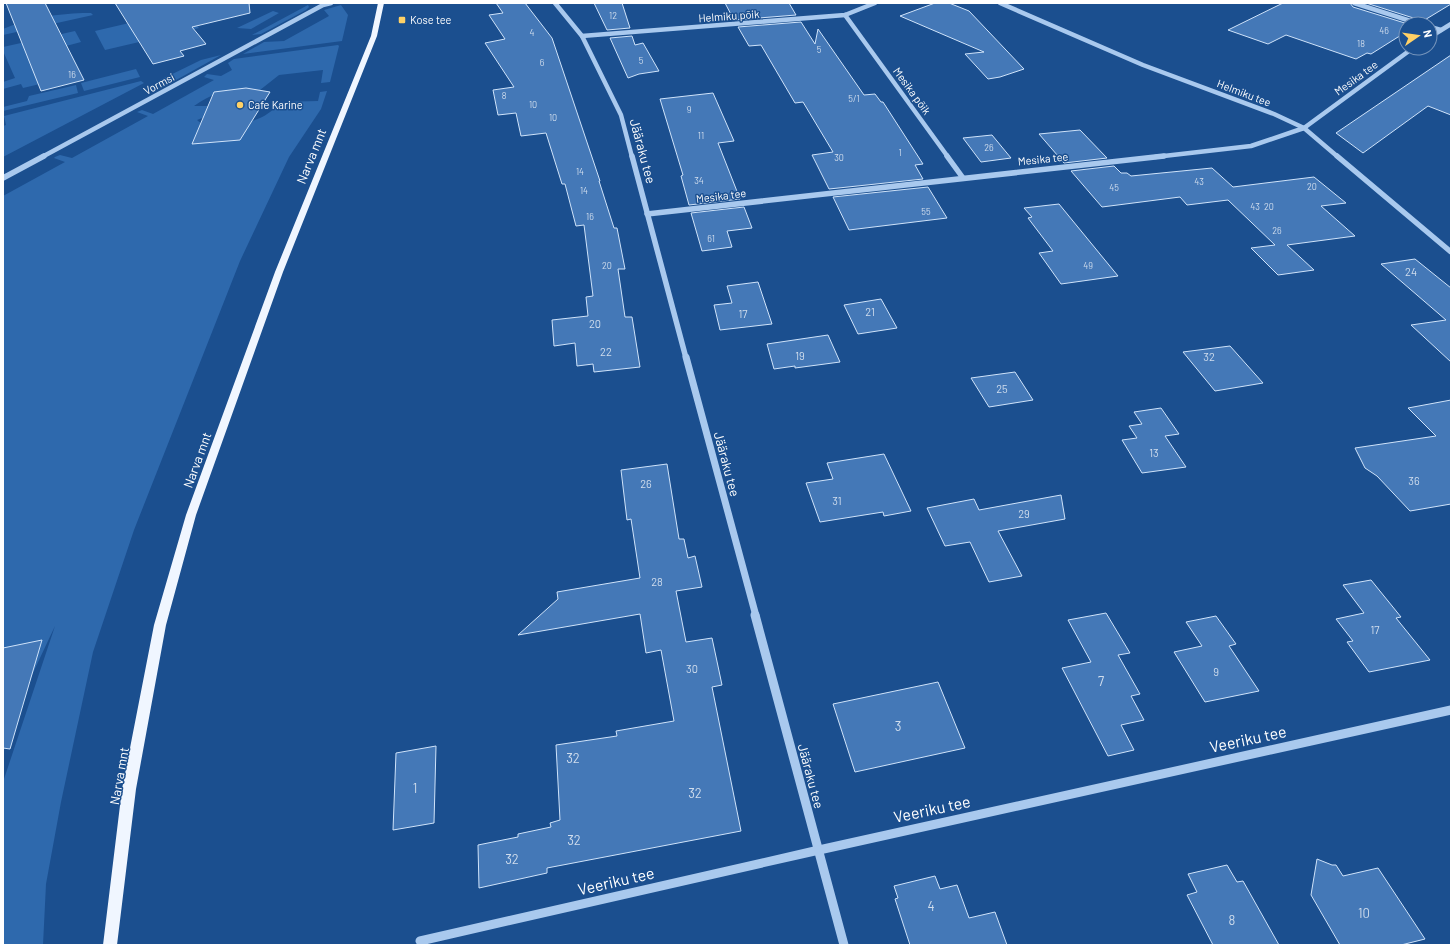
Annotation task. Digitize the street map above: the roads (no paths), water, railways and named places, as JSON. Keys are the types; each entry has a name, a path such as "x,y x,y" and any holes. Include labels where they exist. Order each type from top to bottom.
{"main road":[{"name":"Narva mnt","path":"110,945 129,789 160,625 191,516 279,272 374,36 381,3"}],"street":[{"path":"317,3 323,5"},
{"name":"Vormsi","path":"3,178 323,5 331,3"},
{"name":"Jääraku tee","path":"555,3 582,36 621,116 844,945"},
{"name":"Helmiku põik","path":"582,36 845,15 876,3"},
{"name":"Helmiku tee","path":"1000,3 1143,65 1274,114 1304,128 1451,252"},
{"path":"1354,3 1398,17"},
{"name":"Mesika põik","path":"845,15 963,178"},
{"path":"1438,32 1451,24"},
{"name":"Mesika tee","path":"647,214 1251,146 1304,128 1402,56"},
{"name":"Veeriku tee","path":"420,941 819,850 1451,710"}],"place":[{"name":"Kose tee","path":"402,20"},
{"name":"Cafe Karine","path":"240,105"}]}
